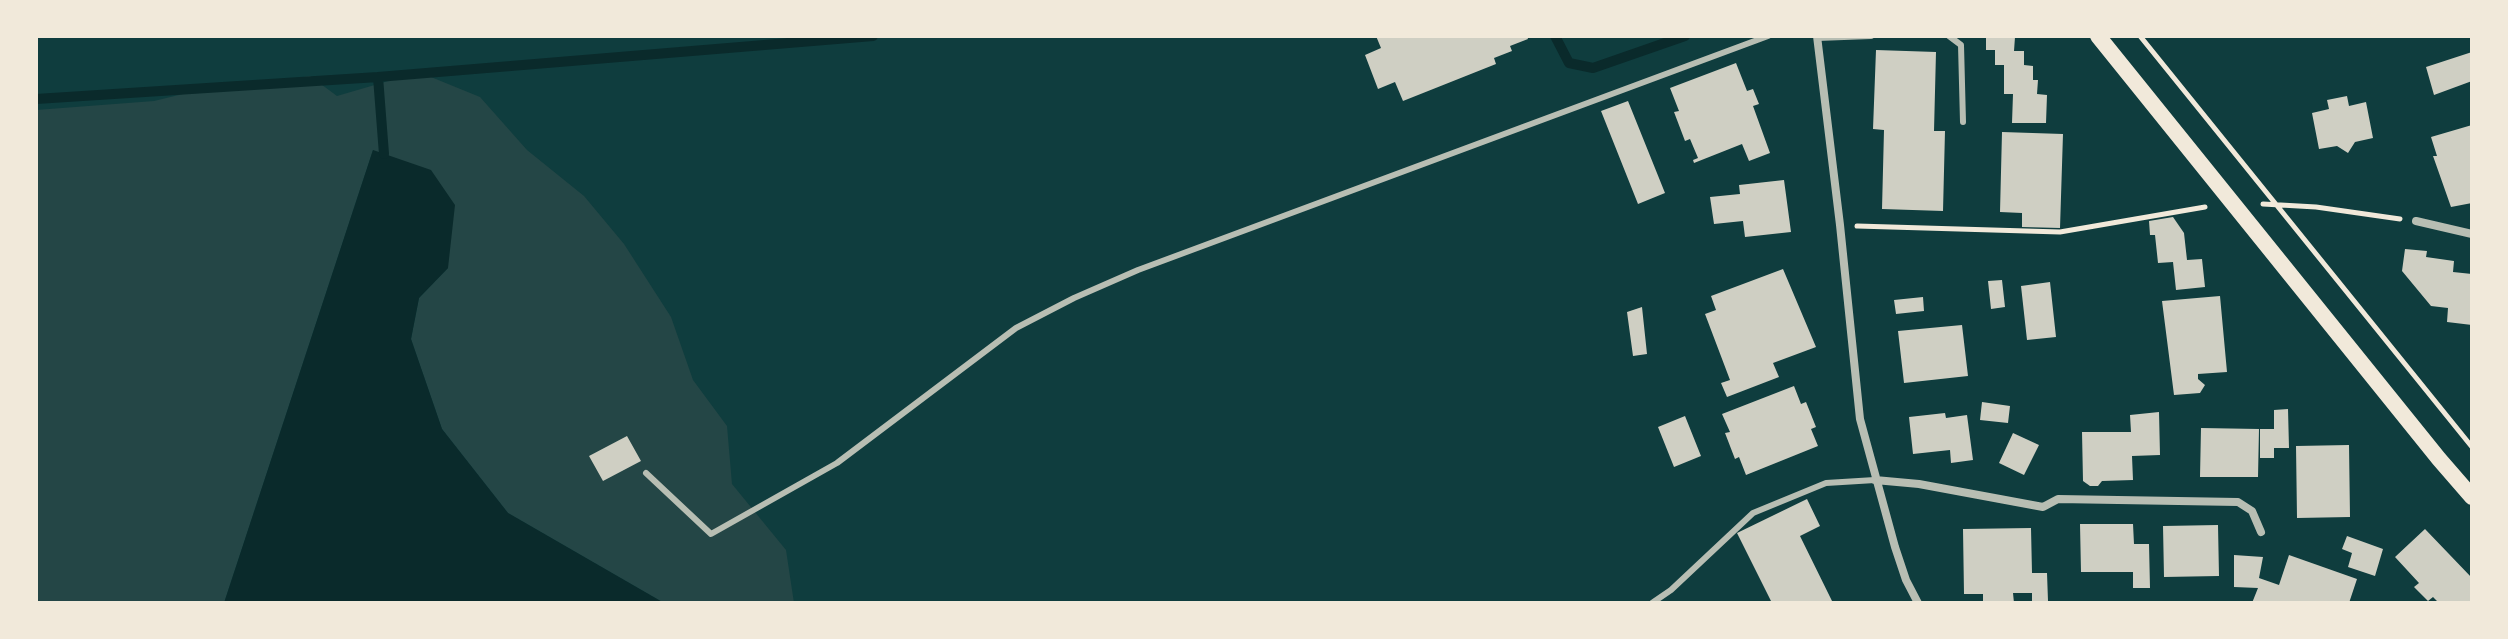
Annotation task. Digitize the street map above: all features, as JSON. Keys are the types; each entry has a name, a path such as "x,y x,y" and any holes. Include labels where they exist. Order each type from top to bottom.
{"main road":[{"path":"2098,36 2472,497"}],"street":[{"path":"1817,37 1860,419 1906,580 1918,603"},
{"path":"2416,221 2472,234"},
{"path":"1875,480 1919,484 2043,507 2058,499 2238,502 2252,511 2261,532"}],"lane":[{"path":"646,473 711,534 837,463 1016,328 1074,298 1152,265 1768,36"},
{"path":"1817,37 1871,36"},
{"path":"1949,36 1961,45 1963,122"},
{"path":"1652,603 1671,590 1753,513 1826,483 1875,480"}],"path":[{"path":"2140,36 2472,447"},
{"path":"1840,225 2060,232 2232,203 2316,207 2416,221"}],"shaded area":[{"path":"426,75 480,97 527,150 584,196 624,244 671,317 693,380 727,426 732,484 786,550 794,603 664,603 508,513 442,429 411,339 419,298 448,268 373,150 224,603 36,603 36,110 154,101 224,84 249,85 310,76 337,96 402,77"},
{"path":"373,150 431,170 455,205 448,268 419,298 411,339 442,429 508,513 664,603 224,603"}],"building":[{"path":"1376,36 1527,36 1528,39 1510,46 1512,51 1494,58 1496,64 1403,101 1395,82 1378,89 1365,55 1381,48"},
{"path":"1986,36 2015,37 2014,51 2024,51 2024,65 2033,66 2033,80 2038,80 2037,94 2047,95 2046,123 2012,123 2013,94 2004,94 2004,65 1995,65 1995,50 1986,50"},
{"path":"1876,50 1936,52 1934,131 1945,131 1943,211 1882,209 1884,130 1873,129"},
{"path":"2472,52 2472,81 2434,95 2426,67"},
{"path":"1736,63 1747,91 1753,89 1759,104 1753,106 1770,153 1749,161 1742,144 1694,163 1693,160 1698,158 1690,139 1685,141 1674,112 1679,111 1670,88"},
{"path":"2347,96 2349,106 2366,102 2373,138 2355,142 2348,153 2337,146 2319,149 2312,113 2329,109 2327,100"},
{"path":"1628,101 1665,193 1638,204 1601,111"},
{"path":"2472,125 2472,203 2451,207 2433,156 2437,156 2431,137"},
{"path":"2002,132 2063,134 2060,228 2022,227 2022,213 2000,212"},
{"path":"1784,180 1791,232 1745,237 1743,221 1714,224 1710,197 1740,194 1739,185"},
{"path":"2173,217 2184,233 2187,260 2202,259 2205,287 2176,290 2173,262 2158,263 2155,235 2150,235 2149,221"},
{"path":"2405,249 2427,251 2426,257 2454,261 2453,272 2472,274 2472,325 2447,322 2448,308 2431,306 2402,271"},
{"path":"1783,269 1816,347 1773,363 1779,377 1727,397 1721,383 1730,380 1705,314 1716,310 1711,296"},
{"path":"2002,280 2005,307 1991,309 1988,281"},
{"path":"2050,282 2056,337 2027,340 2021,286"},
{"path":"2220,296 2227,372 2198,374 2198,379 2205,385 2200,393 2174,395 2162,301"},
{"path":"1923,297 1924,311 1896,314 1894,300"},
{"path":"1642,307 1647,354 1633,356 1627,312"},
{"path":"1962,325 1968,376 1904,383 1898,331"},
{"path":"1794,386 1801,404 1806,402 1816,427 1811,429 1818,446 1746,475 1739,457 1735,459 1725,433 1730,432 1722,414"},
{"path":"1982,402 2010,406 2008,423 1980,420"},
{"path":"2288,409 2289,448 2274,448 2274,458 2260,458 2260,429 2274,429 2274,410"},
{"path":"2159,412 2160,455 2132,456 2133,480 2102,481 2098,486 2090,486 2083,481 2082,432 2131,432 2130,415"},
{"path":"1945,413 1946,418 1967,415 1973,460 1951,463 1950,450 1913,454 1909,417"},
{"path":"1685,416 1701,456 1674,467 1658,427"},
{"path":"2201,428 2259,429 2258,477 2200,477"},
{"path":"2013,433 2039,445 2024,475 1999,463"},
{"path":"627,436 641,461 603,481 589,456"},
{"path":"2349,445 2350,517 2297,518 2296,446"},
{"path":"1807,499 1820,526 1800,536 1833,603 1772,603 1737,533"},
{"path":"2080,524 2133,524 2134,544 2149,544 2150,588 2133,588 2133,572 2081,572"},
{"path":"2218,525 2219,576 2164,577 2163,526"},
{"path":"2031,528 2032,573 2047,573 2048,601 2032,601 2032,593 2013,593 2014,603 1983,603 1983,594 1964,594 1963,529"},
{"path":"2425,529 2472,578 2472,603 2439,603 2433,597 2428,601 2414,587 2419,583 2395,557"},
{"path":"2347,536 2383,549 2375,576 2348,567 2352,553 2342,549"},
{"path":"2234,555 2263,557 2259,578 2279,585 2289,555 2357,579 2349,603 2252,603 2258,588 2234,587"}],"waterway":[{"path":"36,99 378,77 873,36"},
{"path":"1555,36 1569,63 1593,68 1685,36"},
{"path":"378,77 384,154"}]}
